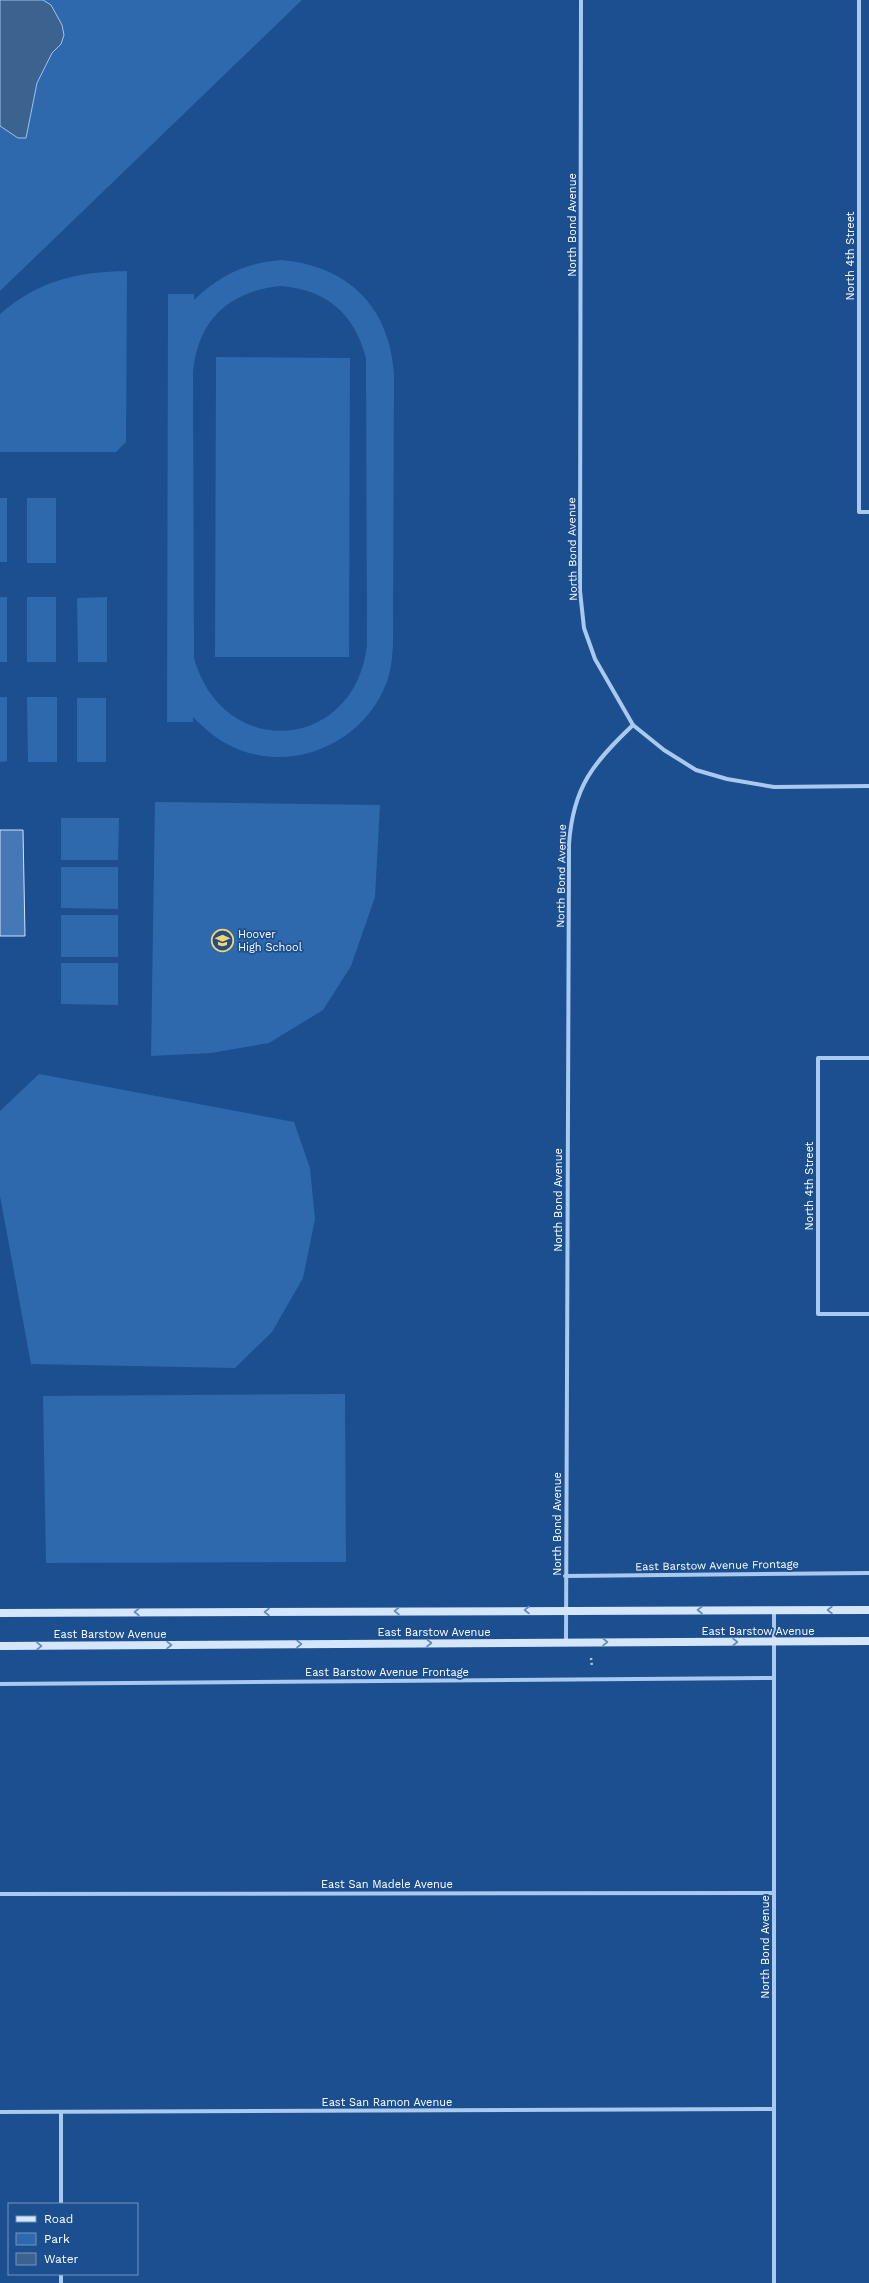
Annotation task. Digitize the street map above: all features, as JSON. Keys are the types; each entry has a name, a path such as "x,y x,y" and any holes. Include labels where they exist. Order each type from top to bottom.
{"main road":[{"name":"East Barstow Avenue","path":"0,1613 869,1610"},
{"name":"East Barstow Avenue","path":"0,1646 869,1641"}],"street":[{"name":"North Bond Avenue","path":"566,1642 569,844 571,818 580,790 595,764 633,725 595,659 584,628 580,591 581,0"},
{"name":"North 4th Street","path":"859,0 859,512 869,512"},
{"path":"633,725 664,750 696,770 727,779 774,787 869,786"},
{"name":"North 4th Street","path":"869,1058 818,1058 818,1314 869,1314"},
{"name":"East Barstow Avenue Frontage","path":"566,1576 869,1573"},
{"name":"North Bond Avenue","path":"774,1610 774,2283"},
{"name":"East Barstow Avenue Frontage","path":"0,1684 774,1678"},
{"name":"East San Madele Avenue","path":"0,1894 774,1893"},
{"name":"East San Ramon Avenue","path":"0,2112 774,2108"},
{"path":"61,2112 61,2203"}],"path":[{"path":"591,1658 592,1667"}],"green space":[{"path":"0,0 302,0 0,291"},
{"path":"281,260 305,264 326,271 345,281 361,294 374,309 384,328 390,349 394,373 393,645 389,675 376,704 362,721 345,736 326,747 305,754 284,757 262,756 233,747 215,736 193,717 193,722 167,722 168,294 194,294 194,300 223,277 245,267","holes":["281,286 297,288 325,299 346,316 361,342 366,358 367,645 357,681 339,707 315,724 287,731 258,728 232,715 209,692 194,658 193,372 196,354 202,337 209,323 219,311 246,294 262,289"]},
{"path":"127,271 126,442 116,452 0,452 0,314 29,293 59,280 92,273"},
{"path":"216,357 350,358 349,657 215,657"},
{"path":"0,498 7,498 7,562 0,562"},
{"path":"27,498 56,498 56,563 27,563"},
{"path":"0,597 7,597 7,662 0,662"},
{"path":"27,597 56,597 56,662 27,662"},
{"path":"107,597 107,662 78,662 77,598"},
{"path":"0,697 7,697 7,761 0,762"},
{"path":"27,697 57,697 57,762 28,762"},
{"path":"77,698 106,698 106,762 77,762"},
{"path":"155,802 380,805 375,897 351,966 323,1010 269,1043 211,1053 151,1056"},
{"path":"61,818 119,818 118,860 61,860"},
{"path":"61,867 118,867 118,909 61,908"},
{"path":"61,915 118,915 118,957 61,957"},
{"path":"61,963 118,963 118,1005 61,1004"},
{"path":"39,1074 294,1122 310,1168 315,1219 303,1278 272,1332 235,1368 31,1364 0,1196 0,1111"},
{"path":"345,1394 346,1562 46,1563 43,1396"}],"water":[{"path":"0,0 43,0 51,5 62,25 64,35 61,44 52,53 37,83 26,138 18,138 0,126"}],"building":[{"path":"0,830 23,830 25,936 0,936"}],"place":[{"name":"Hoover High School","path":"223,940"}]}
